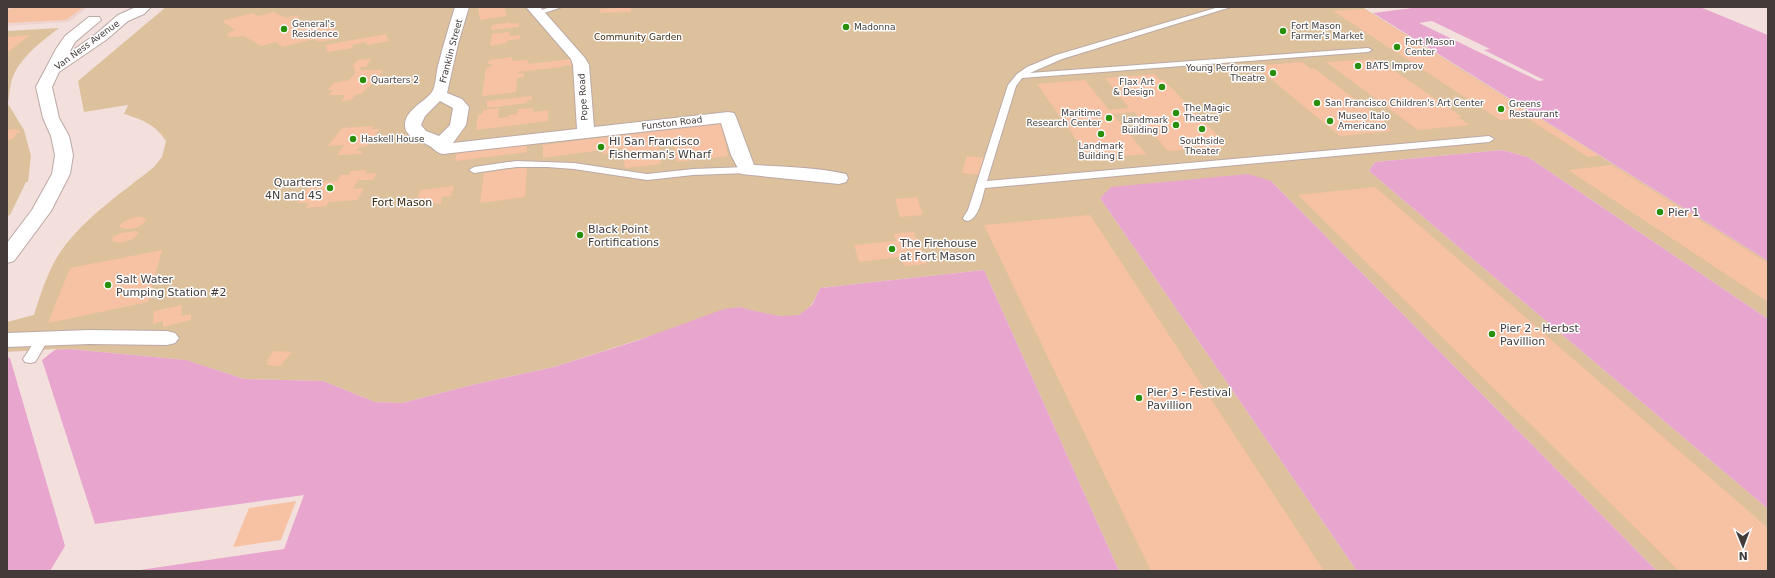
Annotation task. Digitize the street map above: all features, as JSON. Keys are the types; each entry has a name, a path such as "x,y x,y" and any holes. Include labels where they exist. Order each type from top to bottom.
{"street":[{"name":"Van Ness Avenue","path":"7,256 42,212 60,174 64,155 60,136 50,118 44,87 50,72 70,39 94,20 90,15 101,7"},
{"name":"Van Ness Avenue","path":"50,72 101,37 123,18 139,11 144,7"},
{"name":"Franklin Street","path":"444,149 439,142 420,134 415,130 414,123 416,116 422,108 439,95 451,44 462,7"},
{"name":"Pope Road","path":"536,10 578,58 581,65 586,133"},
{"path":"94,20 123,18"},
{"name":"Franklin Street","path":"439,95 456,102 461,106 458,125 447,136 444,142 444,149"},
{"name":"Funston Road","path":"444,149 728,117 740,155 747,170"},
{"path":"747,170 809,174 839,178"},
{"path":"7,340 89,337 167,338"}],"lane":[{"path":"536,10 558,7"},
{"path":"968,218 974,210 1012,85 1020,76 1030,68 1059,57 1227,7"},
{"path":"1020,76 1368,50"},
{"path":"982,185 1489,139"},
{"path":"474,170 516,164 547,164 574,166 647,177 693,172 747,170"},
{"path":"30,359 43,338"}],"shaded area":[{"path":"7,7 88,7 69,22 7,26"},
{"path":"1420,7 1700,7 1768,35 1768,261 1373,13"},
{"path":"1502,150 1528,157 1768,319 1768,509 1369,171 1375,162"},
{"path":"1248,174 1271,181 1657,571 1357,571 1100,198 1111,187"},
{"path":"984,270 1119,571 7,571 7,352 69,349 186,360 244,379 323,381 375,402 402,403 476,384 554,367 636,341 724,309 740,307 780,316 799,315 812,305 820,288"}],"green space":[{"name":"Fort Mason","path":"166,7 1362,7 1768,261 1768,319 1528,157 1502,150 1375,162 1369,171 1768,509 1768,571 1657,571 1271,181 1100,198 1357,571 1119,571 984,270 820,288 809,307 799,315 778,316 740,307 554,367 476,384 402,403 375,402 323,381 244,379 185,360 69,349 7,352 7,322 34,315 45,282 61,251 81,227 154,167 162,157 166,141 157,130 148,123 124,114 128,105 84,112 78,81"},
{"path":"59,28 38,45 20,63 12,79 8,104 24,130 31,156 28,182 26,182 10,215 7,216 7,31"}],"pier":[{"path":"1432,21 1490,49 1484,50 1544,80 1539,81 1419,23"},
{"path":"56,349 42,360 95,524 304,495 284,549 133,571 50,571 65,546 10,358 7,357 7,352"}],"building":[{"path":"20,7 84,7 66,20 7,23 7,9"},
{"path":"478,7 504,7 507,16 480,20"},
{"path":"632,7 630,12 599,13 601,9"},
{"path":"1364,9 1599,156 1588,157 1527,118 1500,120 1333,11"},
{"name":"General's Residence","path":"273,12 286,18 297,15 300,17 289,20 299,26 313,22 325,29 331,27 339,32 331,34 337,39 318,42 315,39 282,47 276,42 261,46 244,36 227,36 229,32 235,30 222,21 252,13 258,16"},
{"path":"511,22 511,24 519,23 519,27 491,29 492,25"},
{"path":"509,32 509,36 520,35 520,39 508,40 507,43 490,46 492,34"},
{"path":"386,34 389,41 367,45 366,42 352,45 353,48 328,52 325,45"},
{"path":"30,35 7,53 7,37"},
{"path":"512,57 512,61 528,60 528,64 571,59 572,65 517,72 524,73 524,77 517,78 516,92 482,96 486,68 491,67 492,64 488,64 489,60"},
{"name":"Quarters 2","path":"371,59 366,67 361,67 360,70 383,70 375,80 377,80 376,83 373,83 361,94 356,94 351,100 341,101 345,95 328,95 333,90 327,90 334,83 349,80 356,72 354,72 355,67 352,67 357,60"},
{"path":"1375,59 1380,64 1383,63 1462,117 1458,117 1470,125 1418,130 1326,62"},
{"path":"1302,62 1311,69 1314,68 1386,123 1382,123 1392,131 1340,136 1255,66"},
{"path":"1154,74 1160,80 1164,80 1220,138 1216,138 1224,147 1168,151 1134,112 1113,114 1146,154 1090,159 1037,84 1085,80 1109,110 1129,108 1105,78"},
{"path":"532,96 532,100 527,100 527,103 487,108 487,101"},
{"path":"499,108 498,118 509,117 509,115 517,114 518,109 533,108 533,112 548,110 548,121 476,130 478,115 482,114 483,110"},
{"name":"HI San Francisco Fisherman's Wharf","path":"721,123 728,156 677,162 673,144 658,146 661,164 625,168 622,148 616,148 616,152 603,154 602,150 543,158 543,145"},
{"name":"Haskell House","path":"374,126 371,129 379,129 367,146 360,147 356,151 362,151 361,154 337,155 344,145 328,146 342,128"},
{"path":"16,129 21,132 17,133 14,138 7,141 7,130"},
{"path":"527,144 527,152 455,161 457,152"},
{"path":"967,156 985,158 980,175 962,173"},
{"name":"Pier 1","path":"1612,165 1768,263 1768,302 1568,170"},
{"path":"527,167 525,197 480,203 484,173"},
{"name":"Quarters 4N and 4S","path":"367,170 365,174 377,173 373,180 358,180 353,189 364,188 357,200 329,202 326,206 306,208 309,203 297,203 311,183 337,181 341,175 349,175 351,171"},
{"path":"454,186 451,196 442,197 441,204 417,202 420,190"},
{"name":"Pier 2 - Herbst Pavillion","path":"1375,187 1768,528 1768,571 1679,571 1298,195"},
{"path":"917,197 923,215 900,217 895,199"},
{"name":"Pier 3 - Festival Pavillion","path":"1090,215 1324,571 1151,571 984,225"},
{"path":"135,217 142,217 146,220 143,224 136,228 127,229 119,227 123,222"},
{"path":"136,231 139,233 133,239 120,243 112,241 113,237 120,233"},
{"path":"914,232 927,264 904,266 901,257 859,262 854,245 896,241 893,234"},
{"name":"Salt Water Pumping Station #2","path":"162,250 148,302 48,323 70,268"},
{"path":"182,305 181,316 191,314 191,320 163,327 163,321 153,324 154,311"},
{"path":"274,351 292,352 280,366 266,365 269,361 266,361"},
{"path":"296,501 281,540 233,547 249,508"}],"place":[{"name":"Madonna","path":"846,27"},
{"name":"General's Residence","path":"284,29"},
{"name":"Fort Mason Farmer's Market","path":"1283,31"},
{"name":"Fort Mason Center","path":"1397,47"},
{"name":"BATS Improv","path":"1358,66"},
{"name":"Young Performers Theatre","path":"1273,73"},
{"name":"Quarters 2","path":"363,80"},
{"name":"Flax Art & Design","path":"1162,87"},
{"name":"San Francisco Children's Art Center","path":"1317,103"},
{"name":"Greens Restaurant","path":"1501,109"},
{"name":"The Magic Theatre","path":"1176,113"},
{"name":"Maritime Research Center","path":"1109,118"},
{"name":"Museo Italo Americano","path":"1330,121"},
{"name":"Landmark Building D","path":"1176,125"},
{"name":"Southside Theater","path":"1202,129"},
{"name":"Landmark Building E","path":"1101,134"},
{"name":"Haskell House","path":"353,139"},
{"name":"HI San Francisco Fisherman's Wharf","path":"601,147"},
{"name":"Quarters 4N and 4S","path":"330,188"},
{"name":"Pier 1","path":"1660,212"},
{"name":"Black Point Fortifications","path":"580,235"},
{"name":"The Firehouse at Fort Mason","path":"892,249"},
{"name":"Salt Water Pumping Station #2","path":"108,285"},
{"name":"Pier 2 - Herbst Pavillion","path":"1492,334"},
{"name":"Pier 3 - Festival Pavillion","path":"1139,398"}],"park label":[{"name":"Community Garden","path":"638,37"}]}
